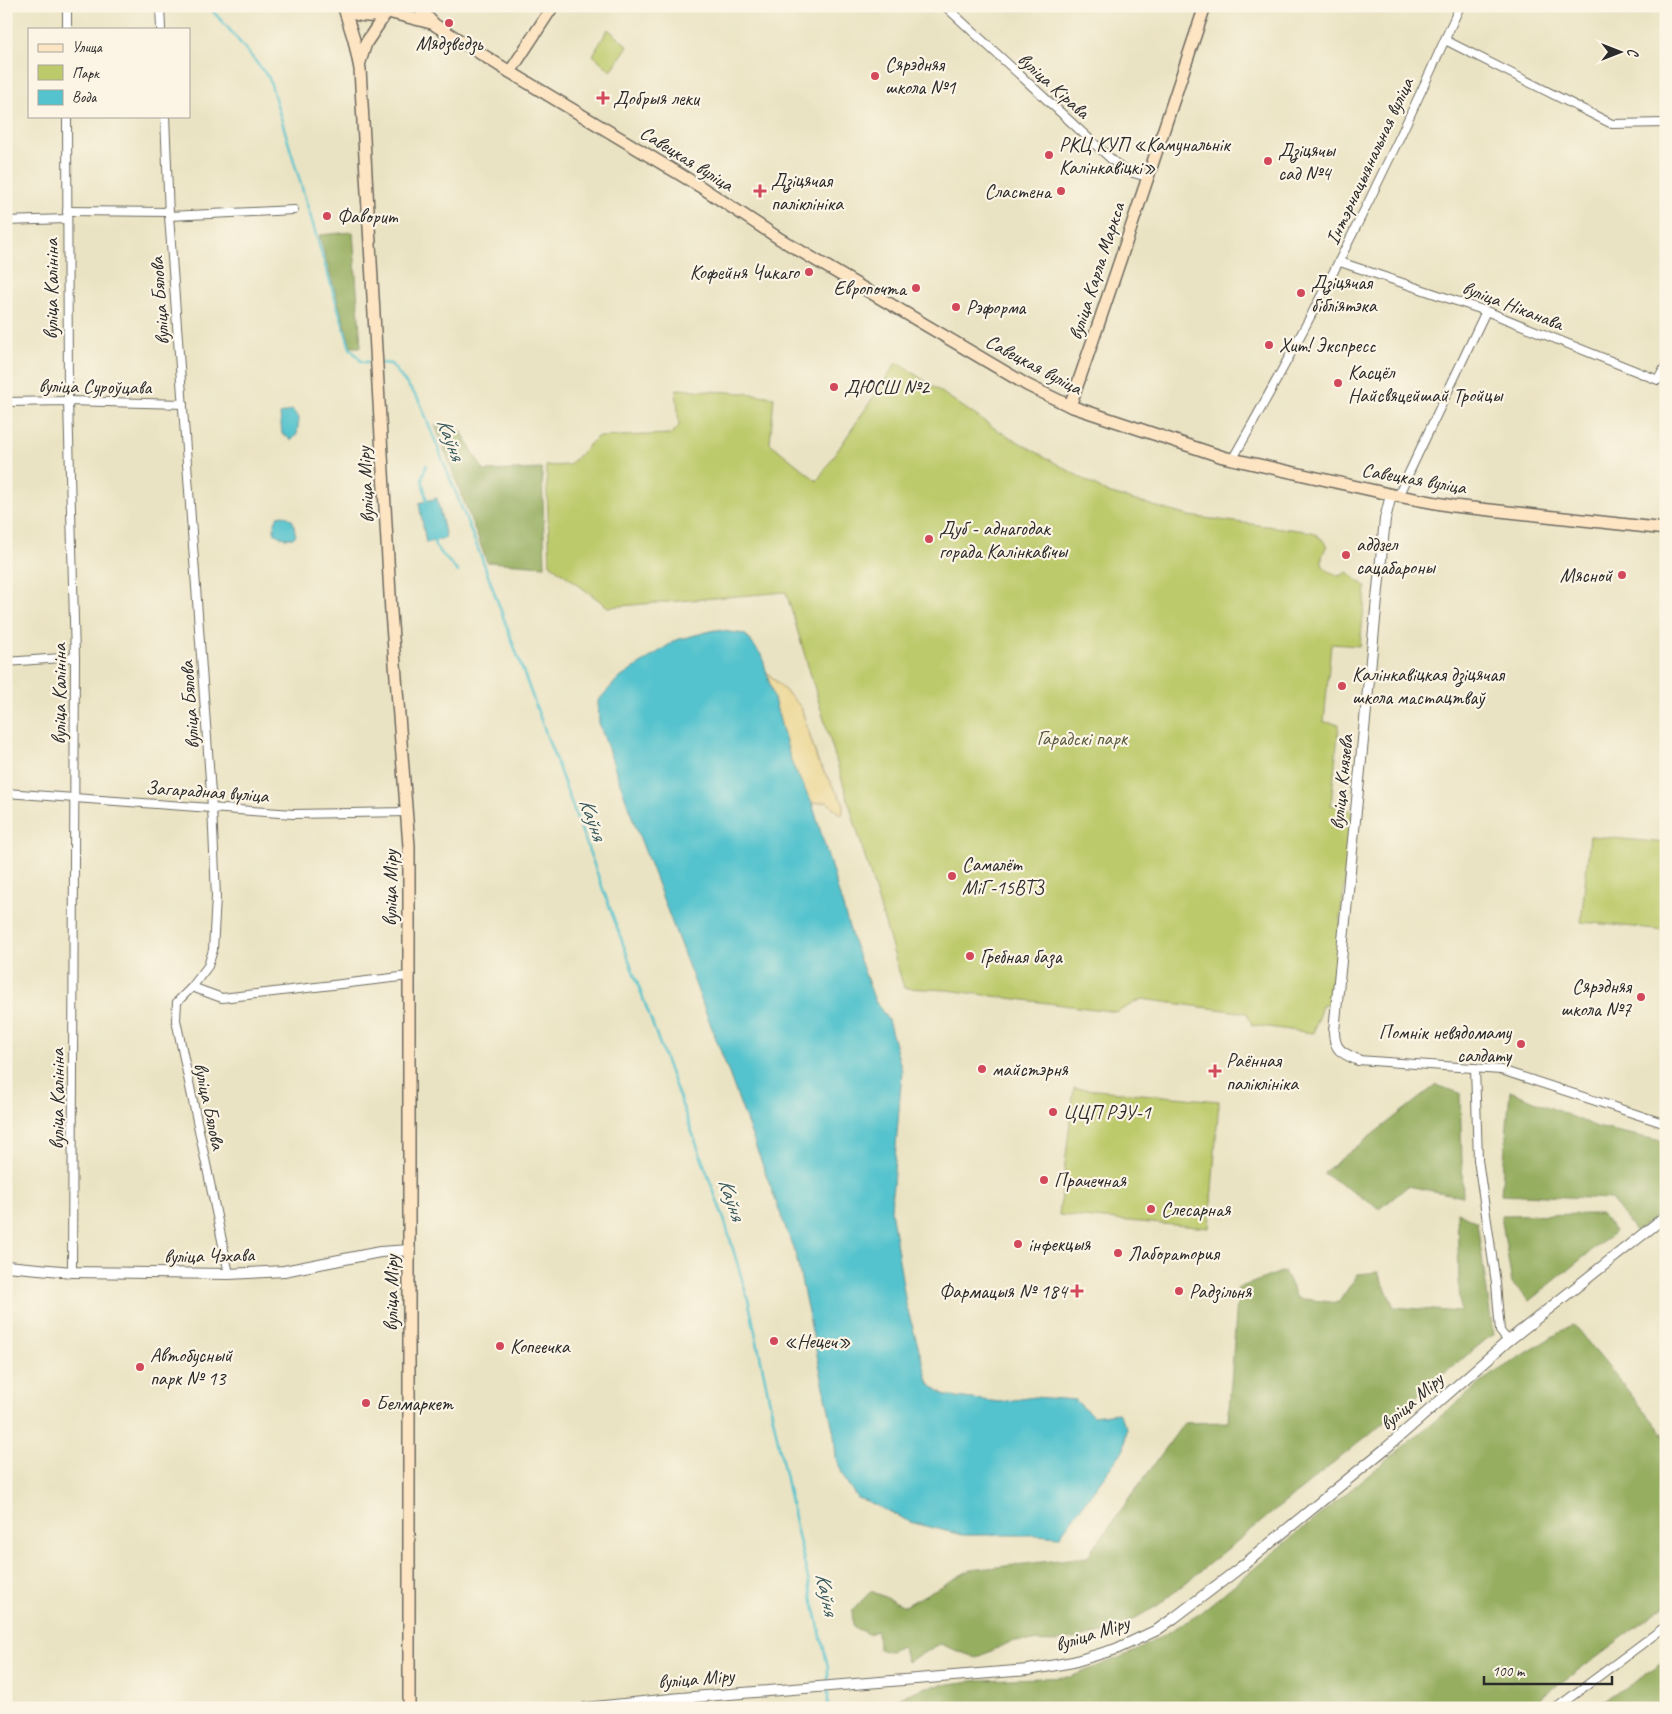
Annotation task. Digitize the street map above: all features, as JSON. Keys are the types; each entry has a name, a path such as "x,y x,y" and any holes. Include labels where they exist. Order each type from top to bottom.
{"main road":[{"name":"Савецкая вуліца","path":"417,6 433,24"},
{"path":"510,72 553,6"},
{"name":"вуліца Карла Маркса","path":"1070,406 1205,6"},
{"path":"343,7 356,15 365,16 375,16 389,10"},
{"name":"вуліца Міру","path":"343,7 354,40 360,69 392,622 407,812 410,1250 409,1708"},
{"name":"Савецкая вуліца","path":"389,10 433,24 701,187 780,239 1027,385 1070,406 1232,460 1394,496 1471,508 1666,529"},
{"name":"вуліца Міру","path":"360,69 366,43 389,10"}],"street":[{"path":"67,6 67,28"},
{"path":"160,6 161,28"},
{"name":"вуліца Кірава","path":"945,6 1123,170 1147,177"},
{"name":"Інтэрнацыянальная вуліца","path":"1232,460 1340,262 1460,6"},
{"path":"1445,40 1612,124 1666,123"},
{"name":"вуліца Калініна","path":"67,118 68,401 75,657 76,800 72,1272"},
{"name":"вуліца Бялова","path":"165,118 169,214 212,807 216,897 213,950 208,966 177,1002 176,1020 229,1274"},
{"path":"6,221 67,215 294,210"},
{"name":"вуліца Ніканава","path":"1340,262 1486,311 1658,380 1666,365"},
{"path":"1394,496 1486,311"},
{"name":"вуліца Суроўцава","path":"6,402 68,401 183,404"},
{"name":"вуліца Князева","path":"1358,1060 1340,1051 1334,1041 1334,1031 1385,519 1394,496"},
{"path":"6,662 75,657"},
{"name":"Загарадная вуліца","path":"6,794 294,814 407,812"},
{"path":"192,986 222,998 409,976"},
{"path":"1358,1060 1501,1070 1666,1124"},
{"path":"1475,1068 1478,1160 1496,1283 1500,1331 1508,1341"},
{"name":"вуліца Міру","path":"585,1708 681,1698 1028,1670 1073,1662 1116,1649 1157,1630 1241,1567 1385,1449 1508,1341 1666,1216"},
{"name":"вуліца Чэхава","path":"6,1266 72,1272 229,1274 284,1271 380,1252 410,1250"},
{"path":"1556,1708 1666,1626"}],"green space":[{"path":"608,29 628,46 611,71 593,55"},
{"path":"353,232 361,347 351,347 319,235"},
{"name":"Гарадскі парк","path":"897,362 994,428 1108,493 1189,516 1312,532 1322,539 1327,546 1322,557 1323,566 1340,576 1347,572 1366,587 1360,646 1331,644 1324,722 1339,724 1331,805 1345,807 1351,811 1352,820 1331,1004 1322,1006 1313,1033 1252,1025 1247,1013 1142,999 1117,1012 947,990 904,988 786,592 608,607 550,564 546,466 569,465 597,437 671,434 679,426 676,389 745,393 774,397 770,443 817,481"},
{"path":"435,425 461,431 484,471 542,469 545,566 487,562"},
{"path":"1590,836 1666,843 1666,930 1581,922"},
{"path":"1436,1085 1460,1093 1463,1197 1408,1186 1380,1209 1323,1173"},
{"path":"1074,1088 1219,1101 1209,1228 1059,1215"},
{"path":"1510,1091 1597,1127 1666,1142 1666,1209 1636,1232 1611,1199 1501,1194"},
{"path":"1457,1212 1477,1222 1493,1334 1157,1606 1112,1631 1058,1642 1013,1641 976,1658 940,1644 907,1662 902,1646 890,1651 878,1649 877,1631 868,1634 853,1627 852,1611 871,1591 905,1606 970,1570 1087,1557 1184,1423 1228,1422 1238,1288 1284,1271 1297,1298 1338,1303 1358,1274 1378,1272 1394,1307 1460,1312"},
{"path":"1601,1214 1615,1232 1529,1301 1512,1284 1501,1215"},
{"path":"1573,1324 1666,1437 1666,1605 1527,1708 895,1708 900,1697 926,1687 980,1680 1070,1677 1136,1651 1196,1616 1491,1375"},
{"path":"1666,1660 1666,1708 1594,1708"}],"sand":[{"path":"766,671 801,707 818,762 844,804 842,815 827,802 812,803 792,764"}],"water":[{"path":"292,410 299,418 297,434 292,440 282,434 280,414"},
{"path":"437,498 446,538 426,543 419,503"},
{"path":"283,515 293,522 296,535 293,538 278,536 274,530 278,516"},
{"path":"715,630 745,634 762,656 792,764 812,803 854,944 875,1001 888,1020 902,1071 891,1210 906,1304 929,1384 946,1396 1000,1402 1034,1397 1075,1400 1093,1416 1118,1413 1127,1428 1124,1449 1059,1537 1037,1535 962,1535 910,1522 857,1498 844,1478 836,1458 834,1434 796,1256 631,814 599,723 598,701 617,680 676,640"}],"waterway":[{"name":"Каўня","path":"208,6 269,78 350,348 362,362 372,362"},
{"name":"Каўня","path":"380,363 391,364 419,400 482,559 725,1222 749,1303 828,1667 828,1684"},
{"path":"426,465 422,479 427,502"},
{"path":"434,540 435,546 458,572"},
{"name":"Каўня","path":"828,1689 828,1708"}],"place":[{"name":"Мядзведзь","path":"449,23"},
{"name":"Сярэдняя школа №1","path":"875,76"},
{"name":"Добрыя леки","path":"603,98"},
{"name":"РКЦ КУП «Камунальнік Калінкавіцкі»","path":"1049,155"},
{"name":"Дзіцячы сад №4","path":"1268,161"},
{"name":"Дзіцячая паліклініка","path":"760,191"},
{"name":"Сластена","path":"1061,191"},
{"name":"Фаворит","path":"327,216"},
{"name":"Кофейня Чикаго","path":"809,272"},
{"name":"Европочта","path":"916,288"},
{"name":"Дзіцячая бібліятэка","path":"1301,293"},
{"name":"Рэформа","path":"956,307"},
{"name":"Хит! Экспресс","path":"1269,345"},
{"name":"Касцёл Найсвяцейшай Тройцы","path":"1338,383"},
{"name":"ДЮСШ №2","path":"834,387"},
{"name":"Дуб - аднагодак горада Калінкавічы","path":"929,539"},
{"name":"аддзел сацабароны","path":"1346,555"},
{"name":"Мясной","path":"1622,575"},
{"name":"Калінкавіцкая дзіцячая школа мастацтваў","path":"1342,686"},
{"name":"Самалёт МіГ-15ВТЗ","path":"952,876"},
{"name":"Гребная база","path":"970,956"},
{"name":"Сярэдняя школа №7","path":"1641,997"},
{"name":"Помнік невядомаму салдату","path":"1521,1044"},
{"name":"майстэрня","path":"982,1069"},
{"name":"Раённая паліклініка","path":"1215,1071"},
{"name":"ЦЦП РЭУ-1","path":"1053,1112"},
{"name":"Прачечная","path":"1044,1180"},
{"name":"Слесарная","path":"1151,1209"},
{"name":"інфекцыя","path":"1018,1244"},
{"name":"Лаборатория","path":"1118,1253"},
{"name":"Фармацыя № 184","path":"1077,1291"},
{"name":"Радзільня","path":"1179,1291"},
{"name":"«Нецеч»","path":"774,1341"},
{"name":"Копеечка","path":"500,1346"},
{"name":"Автобусный парк № 13","path":"140,1367"},
{"name":"Белмаркет","path":"366,1403"}]}
